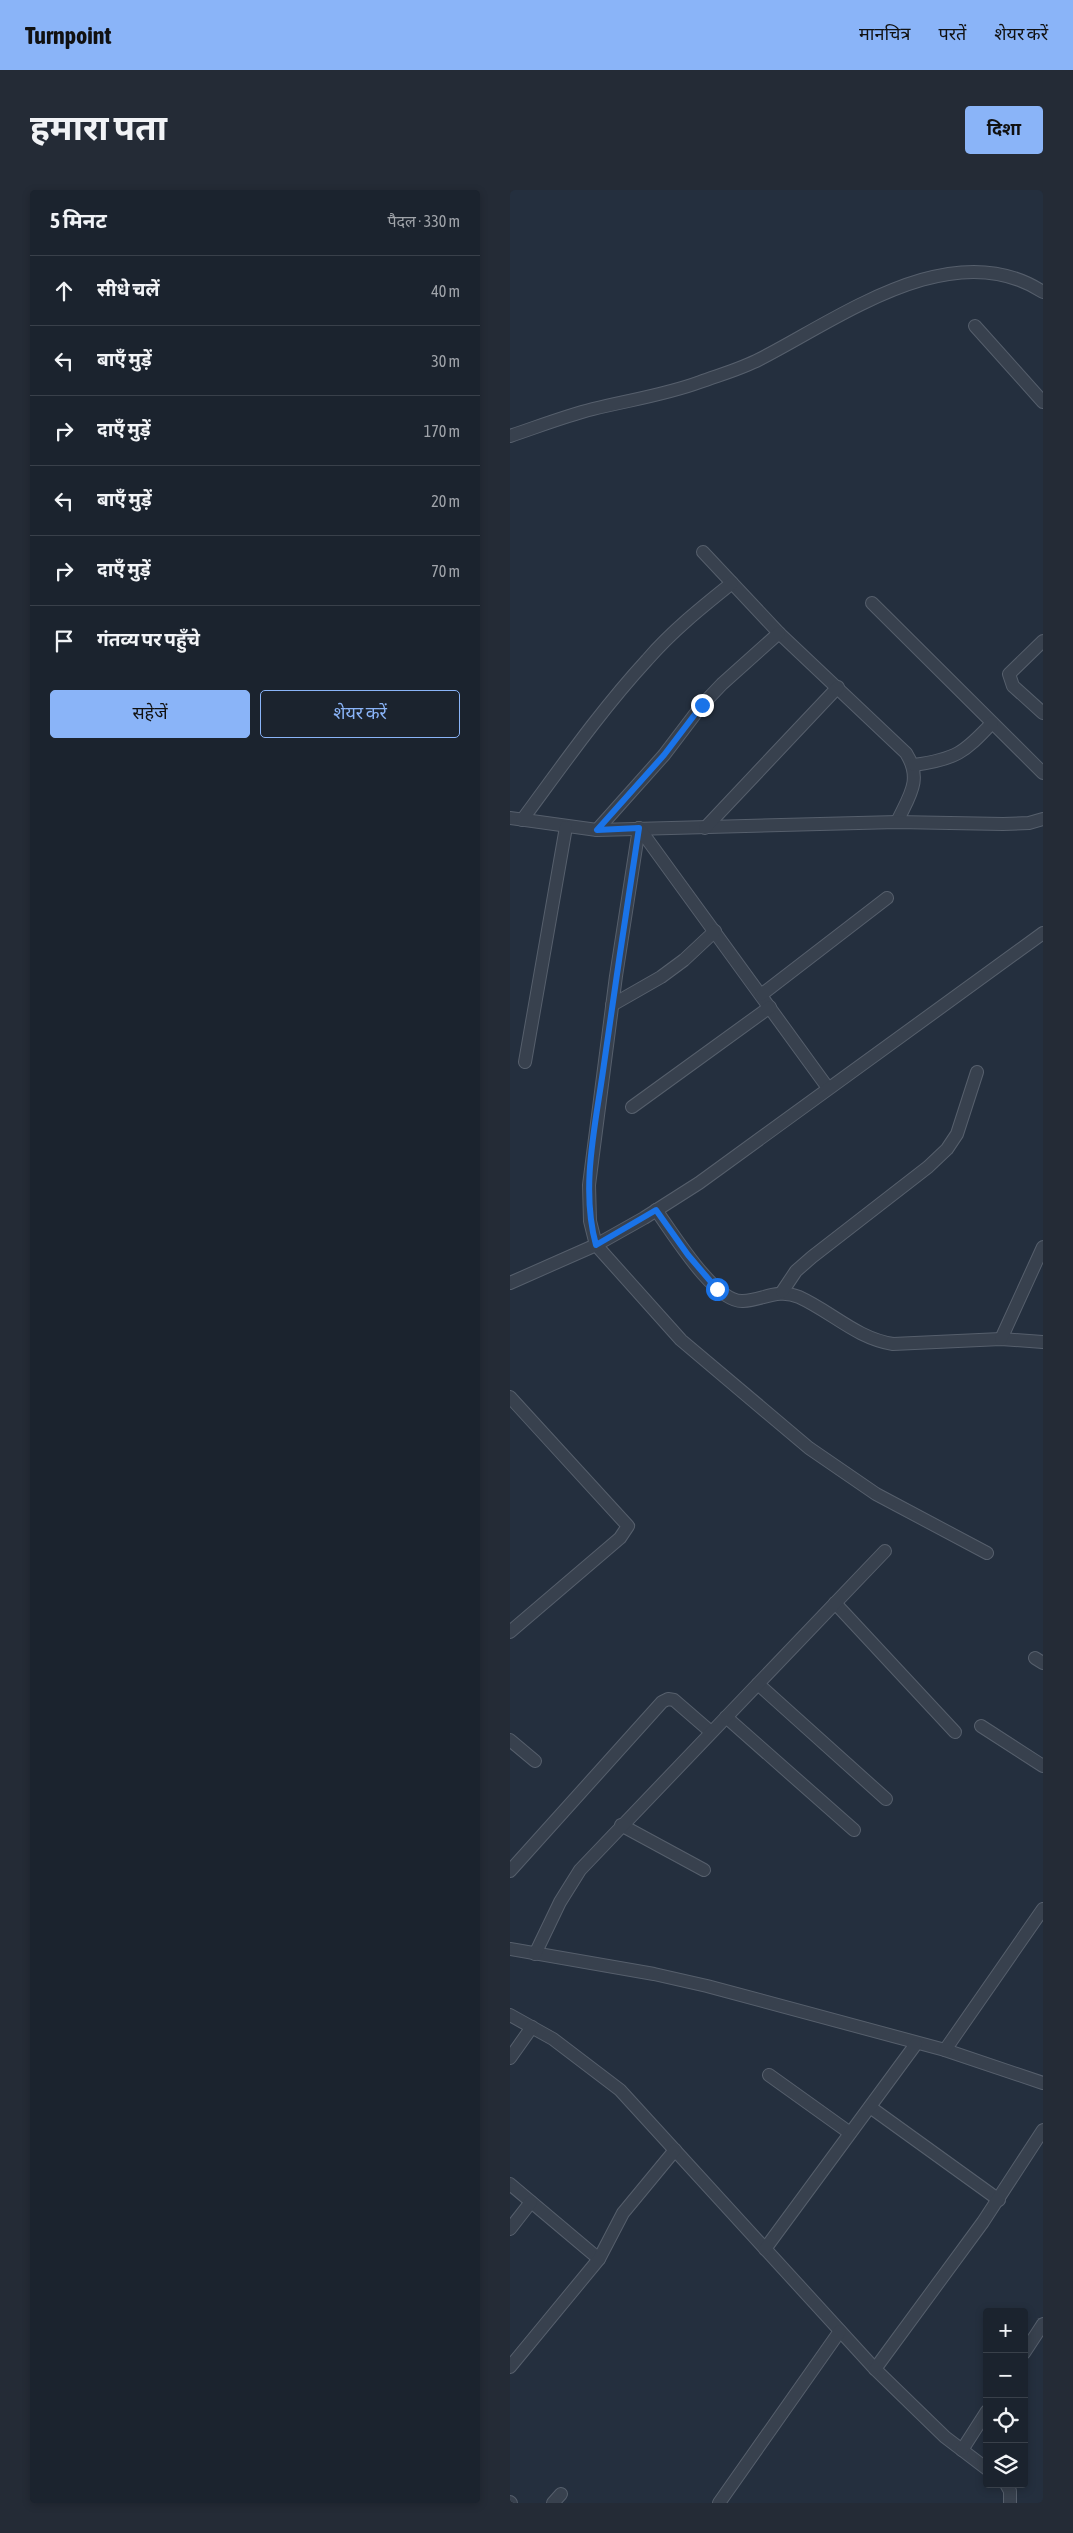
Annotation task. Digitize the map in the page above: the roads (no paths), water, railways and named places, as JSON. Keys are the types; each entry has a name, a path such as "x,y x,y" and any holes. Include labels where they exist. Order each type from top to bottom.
{"street":[{"path":"510,436 592,409 650,397 698,383 758,360 859,305 910,283 956,272 997,273 1027,282 1043,292"},
{"path":"975,326 1043,402"},
{"path":"703,552 779,633 906,753 914,766 916,779 897,822"},
{"path":"516,819 646,661 688,620 732,583"},
{"path":"872,603 1043,773"},
{"path":"597,830 664,755 708,698 779,633"},
{"path":"1043,641 1009,674 1014,686 1043,713"},
{"path":"705,828 838,687"},
{"path":"914,766 955,756 968,748 992,723"},
{"path":"516,819 597,830 897,822 1003,824 1029,823 1043,819"},
{"path":"525,1062 566,827"},
{"path":"639,828 828,1088"},
{"path":"639,828 612,1006 589,1185 590,1222 596,1245 681,1340 810,1448 876,1494 987,1553"},
{"path":"761,995 887,898"},
{"path":"612,1006 669,972 714,931"},
{"path":"510,1283 596,1245 699,1183 1043,933"},
{"path":"632,1107 770,1007"},
{"path":"782,1292 796,1271 928,1167 947,1149 957,1134 977,1072"},
{"path":"656,1210 688,1255 717,1289 730,1299 750,1301 782,1292 798,1296 858,1333 877,1341 893,1344 1001,1340 1043,1342"},
{"path":"1001,1340 1043,1247"},
{"path":"510,1397 628,1526 620,1538 510,1632"},
{"path":"535,1954 569,1884 621,1825 885,1551"},
{"path":"836,1603 955,1732"},
{"path":"758,1684 886,1799"},
{"path":"510,1871 662,1702 668,1699 674,1700 711,1732"},
{"path":"726,1717 854,1830"},
{"path":"981,1726 1043,1766"},
{"path":"510,1740 534,1761"},
{"path":"621,1825 704,1870"},
{"path":"945,2050 1043,1909"},
{"path":"510,1950 654,1974 707,1986 916,2044 945,2050 1043,2083"},
{"path":"510,2015 568,2050 620,2090 875,2370 928,2421 983,2466"},
{"path":"510,2058 532,2027"},
{"path":"765,2249 916,2044"},
{"path":"769,2075 850,2133"},
{"path":"870,2107 998,2200"},
{"path":"875,2370 998,2200 1043,2130"},
{"path":"510,2368 599,2259 623,2213 675,2150"},
{"path":"510,2184 599,2259"},
{"path":"510,2229 531,2202"},
{"path":"1028,2347 1043,2324"},
{"path":"719,2503 840,2331"},
{"path":"962,2450 983,2417"},
{"path":"1008,2488 1010,2503"}]}
